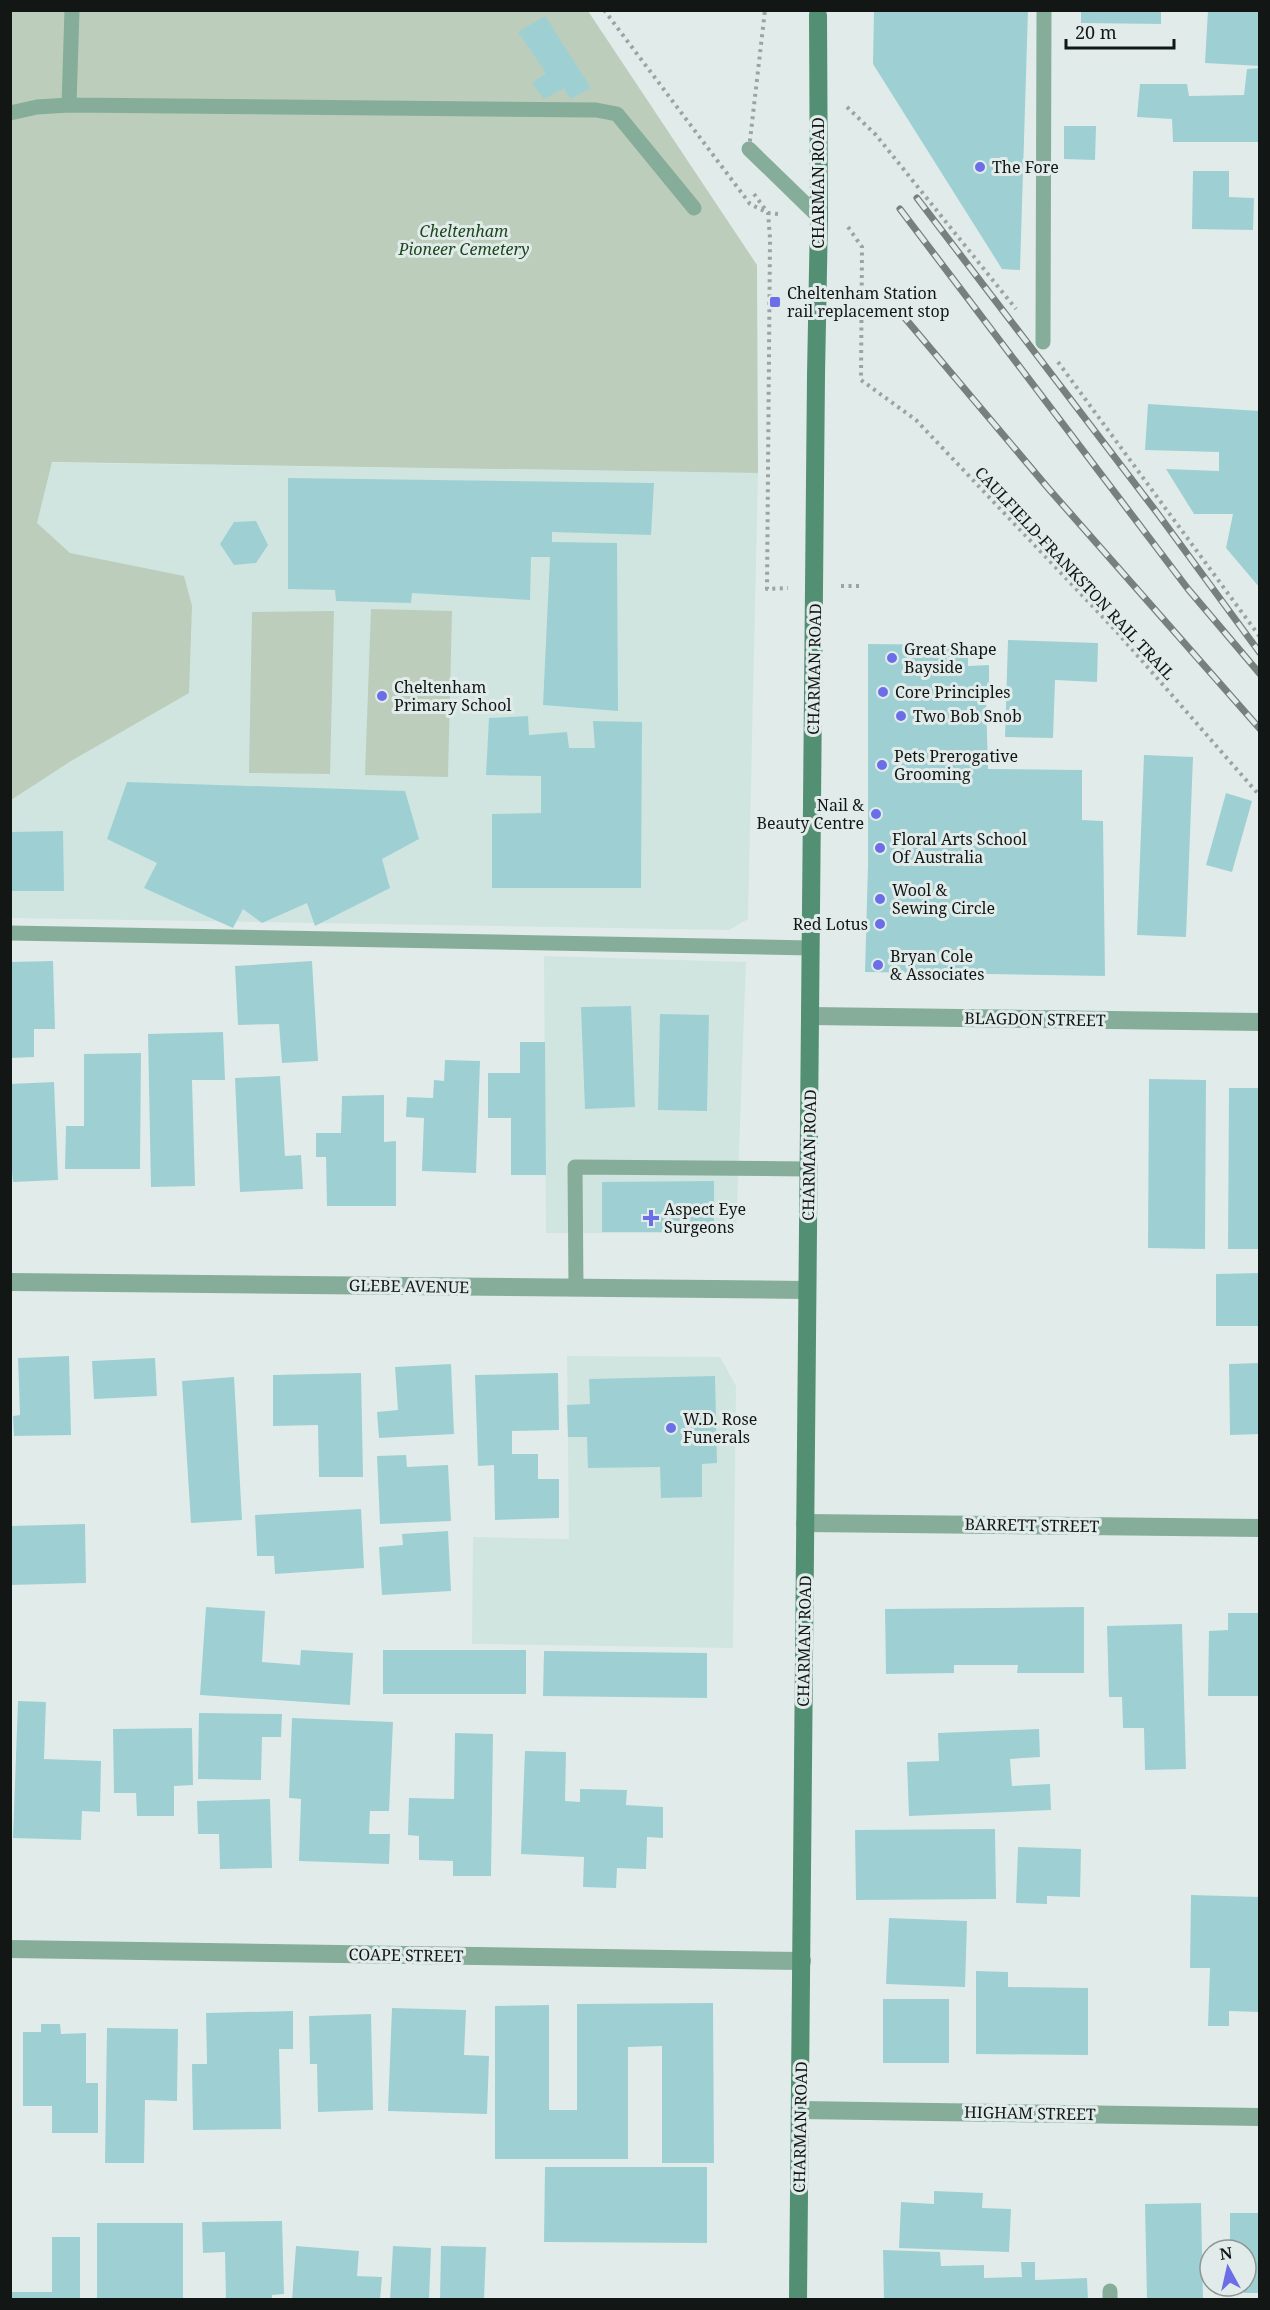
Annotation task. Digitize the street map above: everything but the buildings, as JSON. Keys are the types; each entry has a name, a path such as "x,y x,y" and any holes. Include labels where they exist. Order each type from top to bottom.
{"main road":[{"name":"CHARMAN ROAD","path":"798,2300 819,217 818,13"}],"street":[{"name":"BLAGDON STREET","path":"811,1016 1260,1022"},
{"name":"GLEBE AVENUE","path":"10,1282 807,1290"},
{"name":"BARRETT STREET","path":"806,1523 1260,1528"},
{"name":"COAPE STREET","path":"10,1949 802,1961"},
{"name":"HIGHAM STREET","path":"800,2110 1260,2116"}],"lane":[{"path":"69,105 72,10"},
{"path":"1043,342 1044,10"},
{"path":"10,113 37,107 69,105 596,110 617,114 694,208"},
{"path":"748,154 819,217"},
{"path":"10,933 811,948"},
{"path":"576,1288 575,1167 808,1170"}],"path":[{"path":"604,10 750,204"},
{"path":"748,154 765,10"},
{"path":"847,107 876,135 1043,342 1260,637"},
{"path":"750,188 768,213 770,238 767,589 861,586"},
{"name":"CAULFIELD-FRANKSTON RAIL TRAIL","path":"861,380 916,420 1116,631 1260,796"}],"shaded area":[{"name":"Cheltenham Primary School","path":"11,462 758,473 748,919 729,930 11,918"},
{"path":"544,956 746,962 736,1233 546,1233"},
{"path":"567,1356 720,1357 736,1386 733,1648 472,1644 473,1537 569,1539"}],"green space":[{"name":"Cheltenham Pioneer Cemetery","path":"11,11 588,11 757,265 758,473 52,462 37,523 70,553 184,576 192,606 189,693 71,761 11,800"},
{"path":"371,609 452,611 448,777 365,775"},
{"path":"334,611 330,774 249,773 252,612"}],"railway":[{"path":"917,198 1158,514 1260,653"},
{"path":"900,209 1188,589 1260,674"},
{"path":"899,311 1048,488 1260,729"}],"place":[{"name":"The Fore","path":"980,167"},
{"name":"Cheltenham Station rail replacement stop","path":"775,302"},
{"name":"Great Shape Bayside","path":"892,658"},
{"name":"Core Principles","path":"883,692"},
{"name":"Cheltenham Primary School","path":"382,696"},
{"name":"Two Bob Snob","path":"901,716"},
{"name":"Pets Prerogative Grooming","path":"882,765"},
{"name":"Nail & Beauty Centre","path":"876,814"},
{"name":"Floral Arts School Of Australia","path":"880,848"},
{"name":"Wool & Sewing Circle","path":"880,899"},
{"name":"Red Lotus","path":"880,924"},
{"name":"Bryan Cole & Associates","path":"878,965"},
{"name":"Aspect Eye Surgeons","path":"651,1218"},
{"name":"W.D. Rose Funerals","path":"671,1428"}]}
